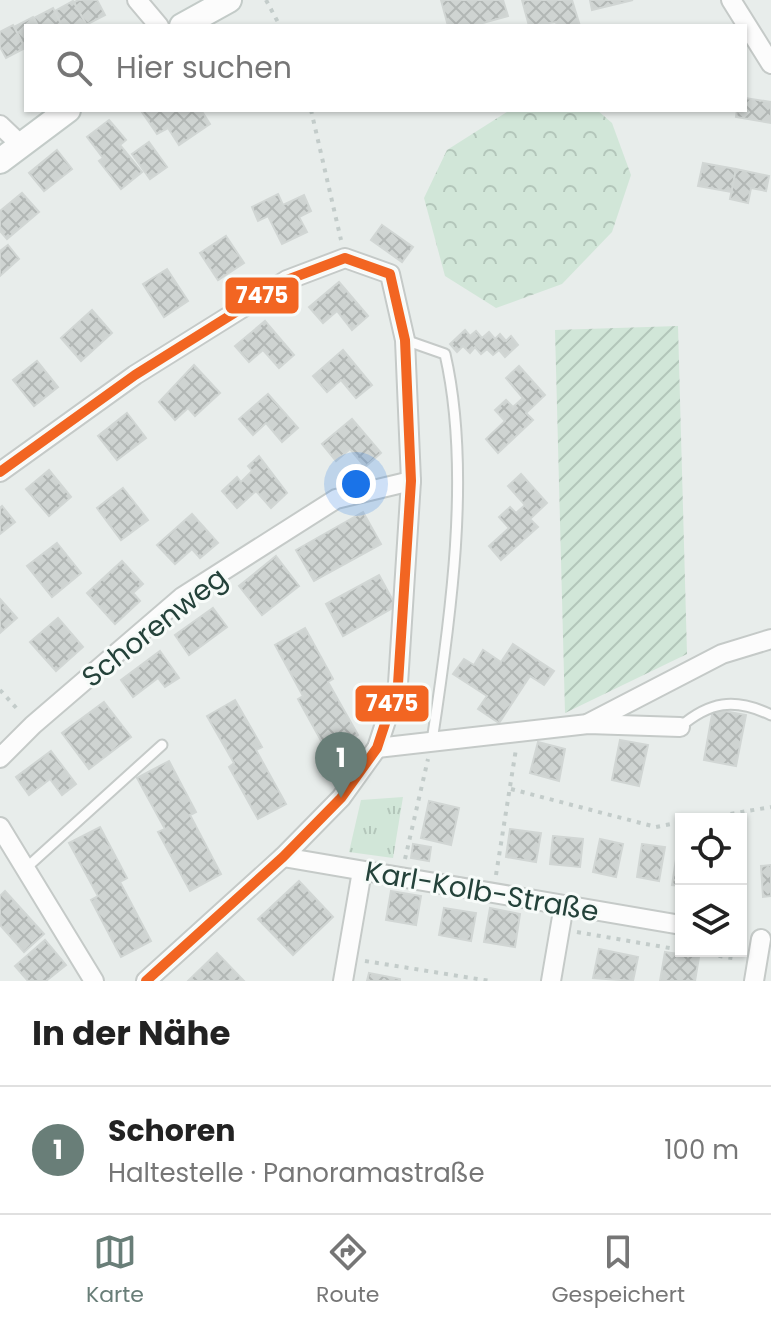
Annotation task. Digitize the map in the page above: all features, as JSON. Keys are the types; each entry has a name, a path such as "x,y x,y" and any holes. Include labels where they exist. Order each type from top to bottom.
{"street":[{"path":"137,0 157,24"},
{"path":"186,24 229,0"},
{"path":"731,0 746,24"},
{"path":"747,26 771,64"},
{"path":"0,161 65,112"},
{"path":"0,125 21,145"},
{"path":"0,472 135,375 287,280 345,258 390,274 405,340 411,481 398,684 377,748 341,798 283,857 146,981"},
{"name":"Schorenweg","path":"0,758 33,725 182,597 336,499 411,481"},
{"path":"588,724 722,654 771,639"},
{"path":"377,748 588,724 680,727"},
{"path":"0,827 94,981"},
{"name":"Karl-Kolb-Straße","path":"283,857 675,924"},
{"path":"343,981 362,871"},
{"path":"551,981 564,905"},
{"path":"755,972 766,939"}],"lane":[{"path":"405,340 445,354 455,399 451,569 445,657 432,741"},
{"path":"680,727 700,710 725,704 771,715"},
{"path":"25,869 162,745"}],"path":[{"path":"266,0 279,24"},
{"path":"311,112 345,258"},
{"path":"0,690 33,725"},
{"path":"493,893 519,733"},
{"path":"401,877 432,741"},
{"path":"511,789 656,827 675,823"},
{"path":"736,813 771,807"},
{"path":"560,929 675,949"},
{"path":"708,957 755,972"},
{"path":"347,958 490,981"},
{"path":"446,981 447,974"}],"green space":[{"path":"507,112 599,112 612,123 631,175 612,232 562,284 496,308 445,276 424,198 447,150"},
{"path":"678,326 687,654 565,713 555,330"},
{"path":"403,797 393,858 349,852 361,800"}],"building":[{"path":"97,0 105,15 85,24 74,2"},
{"path":"441,0 503,0 508,16 479,24 447,24"},
{"path":"522,0 572,0 579,24 556,22 528,24"},
{"path":"590,0 633,0 592,10"},
{"path":"73,1 86,24 61,24 55,11"},
{"path":"53,8 61,24 37,24 34,18"},
{"path":"33,17 37,24 24,24 24,46 14,27"},
{"path":"13,25 24,49 6,58 0,47 0,32"},
{"path":"747,98 771,102 771,123 736,117 737,112 747,112"},
{"path":"142,112 202,112 210,124 179,145 168,128 157,134"},
{"path":"109,120 126,140 120,145 142,172 121,189 99,161 103,158 87,137"},
{"path":"149,142 167,167 150,179 132,154"},
{"path":"57,150 72,169 44,191 29,173"},
{"path":"703,163 736,169 732,192 698,186"},
{"path":"736,169 769,176 766,191 751,188 748,203 730,199"},
{"path":"22,193 39,212 7,239 0,231 0,211"},
{"path":"278,194 283,205 304,195 311,211 299,217 307,232 282,244 268,216 258,221 252,207"},
{"path":"382,225 413,247 402,262 371,240"},
{"path":"226,236 244,263 218,280 200,253"},
{"path":"8,245 19,259 0,276 0,251"},
{"path":"167,269 188,301 164,317 143,284"},
{"path":"339,282 368,316 352,330 337,311 323,323 309,307"},
{"path":"92,310 112,333 81,361 61,338"},
{"path":"265,321 294,355 279,368 263,350 249,362 235,346"},
{"path":"465,330 470,336 476,331 482,338 489,332 495,339 500,334 506,341 511,336 518,345 505,357 499,350 493,355 487,349 481,354 475,347 470,353 463,346 457,352 450,344"},
{"path":"343,350 372,385 356,398 341,380 327,392 313,376"},
{"path":"37,361 58,387 34,406 13,380"},
{"path":"194,365 220,393 195,416 188,408 175,420 159,402"},
{"path":"519,366 545,395 526,413 533,420 498,453 486,439 505,421 495,410 506,400 513,407 523,398 506,378"},
{"path":"268,394 298,428 282,442 266,423 253,435 239,419"},
{"path":"127,413 146,438 117,460 98,436"},
{"path":"352,419 381,453 365,467 350,449 336,461 322,444"},
{"path":"259,456 287,493 271,508 256,491 237,508 222,491 237,477 241,482 252,471 248,466"},
{"path":"49,470 71,497 49,516 26,489"},
{"path":"521,474 547,503 530,519 538,527 501,560 489,546 509,528 499,517 510,507 516,513 525,505 508,486"},
{"path":"123,488 148,520 121,540 97,508"},
{"path":"2,506 15,522 0,534 0,508"},
{"path":"363,512 381,544 314,581 296,550"},
{"path":"192,514 218,543 200,558 192,549 175,564 157,545"},
{"path":"57,543 81,573 52,597 27,566"},
{"path":"276,556 299,586 262,615 239,586"},
{"path":"122,561 143,584 133,593 140,601 115,624 87,593"},
{"path":"379,575 396,606 343,636 326,604"},
{"path":"0,599 17,618 0,633"},
{"path":"213,608 227,627 189,655 175,635"},
{"path":"58,618 83,647 56,671 30,642"},
{"path":"305,628 333,679 328,682 358,735 328,753 298,699 303,696 275,645"},
{"path":"513,644 554,671 544,685 530,676 499,723 478,709 487,696 453,674 464,659 474,665 483,650 501,662"},
{"path":"160,651 179,678 165,687 158,678 133,697 121,680"},
{"path":"235,700 262,747 256,750 286,804 258,819 229,767 234,763 207,716"},
{"path":"104,702 131,737 89,769 62,733"},
{"path":"713,709 746,715 736,766 704,760"},
{"path":"620,740 648,745 639,786 612,780"},
{"path":"538,742 565,749 559,781 530,773"},
{"path":"51,751 76,784 62,795 50,779 29,795 16,777"},
{"path":"169,761 196,812 190,815 221,874 190,891 158,832 165,829 137,778"},
{"path":"429,801 459,808 451,845 421,838"},
{"path":"100,827 127,878 120,882 151,941 121,957 91,900 98,896 69,843"},
{"path":"510,829 541,833 536,862 506,857"},
{"path":"553,836 583,839 580,867 550,864"},
{"path":"600,839 623,844 616,877 593,872"},
{"path":"413,844 431,847 429,861 411,858"},
{"path":"642,844 665,847 659,881 637,877"},
{"path":"771,865 771,896 763,897 761,866"},
{"path":"299,881 333,917 293,955 258,919"},
{"path":"5,891 44,934 24,952 0,925 0,896"},
{"path":"391,891 421,896 416,925 386,920"},
{"path":"444,908 476,913 471,941 439,935"},
{"path":"490,908 520,914 515,947 484,942"},
{"path":"45,940 66,965 46,981 28,981 15,966"},
{"path":"599,949 638,957 633,981 593,978"},
{"path":"665,952 675,953 675,957 699,957 695,981 660,981"},
{"path":"217,953 244,981 188,981"},
{"path":"369,973 400,979 400,981 367,981"}],"transit line":[{"name":"7475","path":"0,472 135,375 287,280 345,258 390,274 405,340 411,481 398,684 377,748 341,798 283,857 146,981"}],"place":[{"name":"Schoren","path":"341,798"}]}
